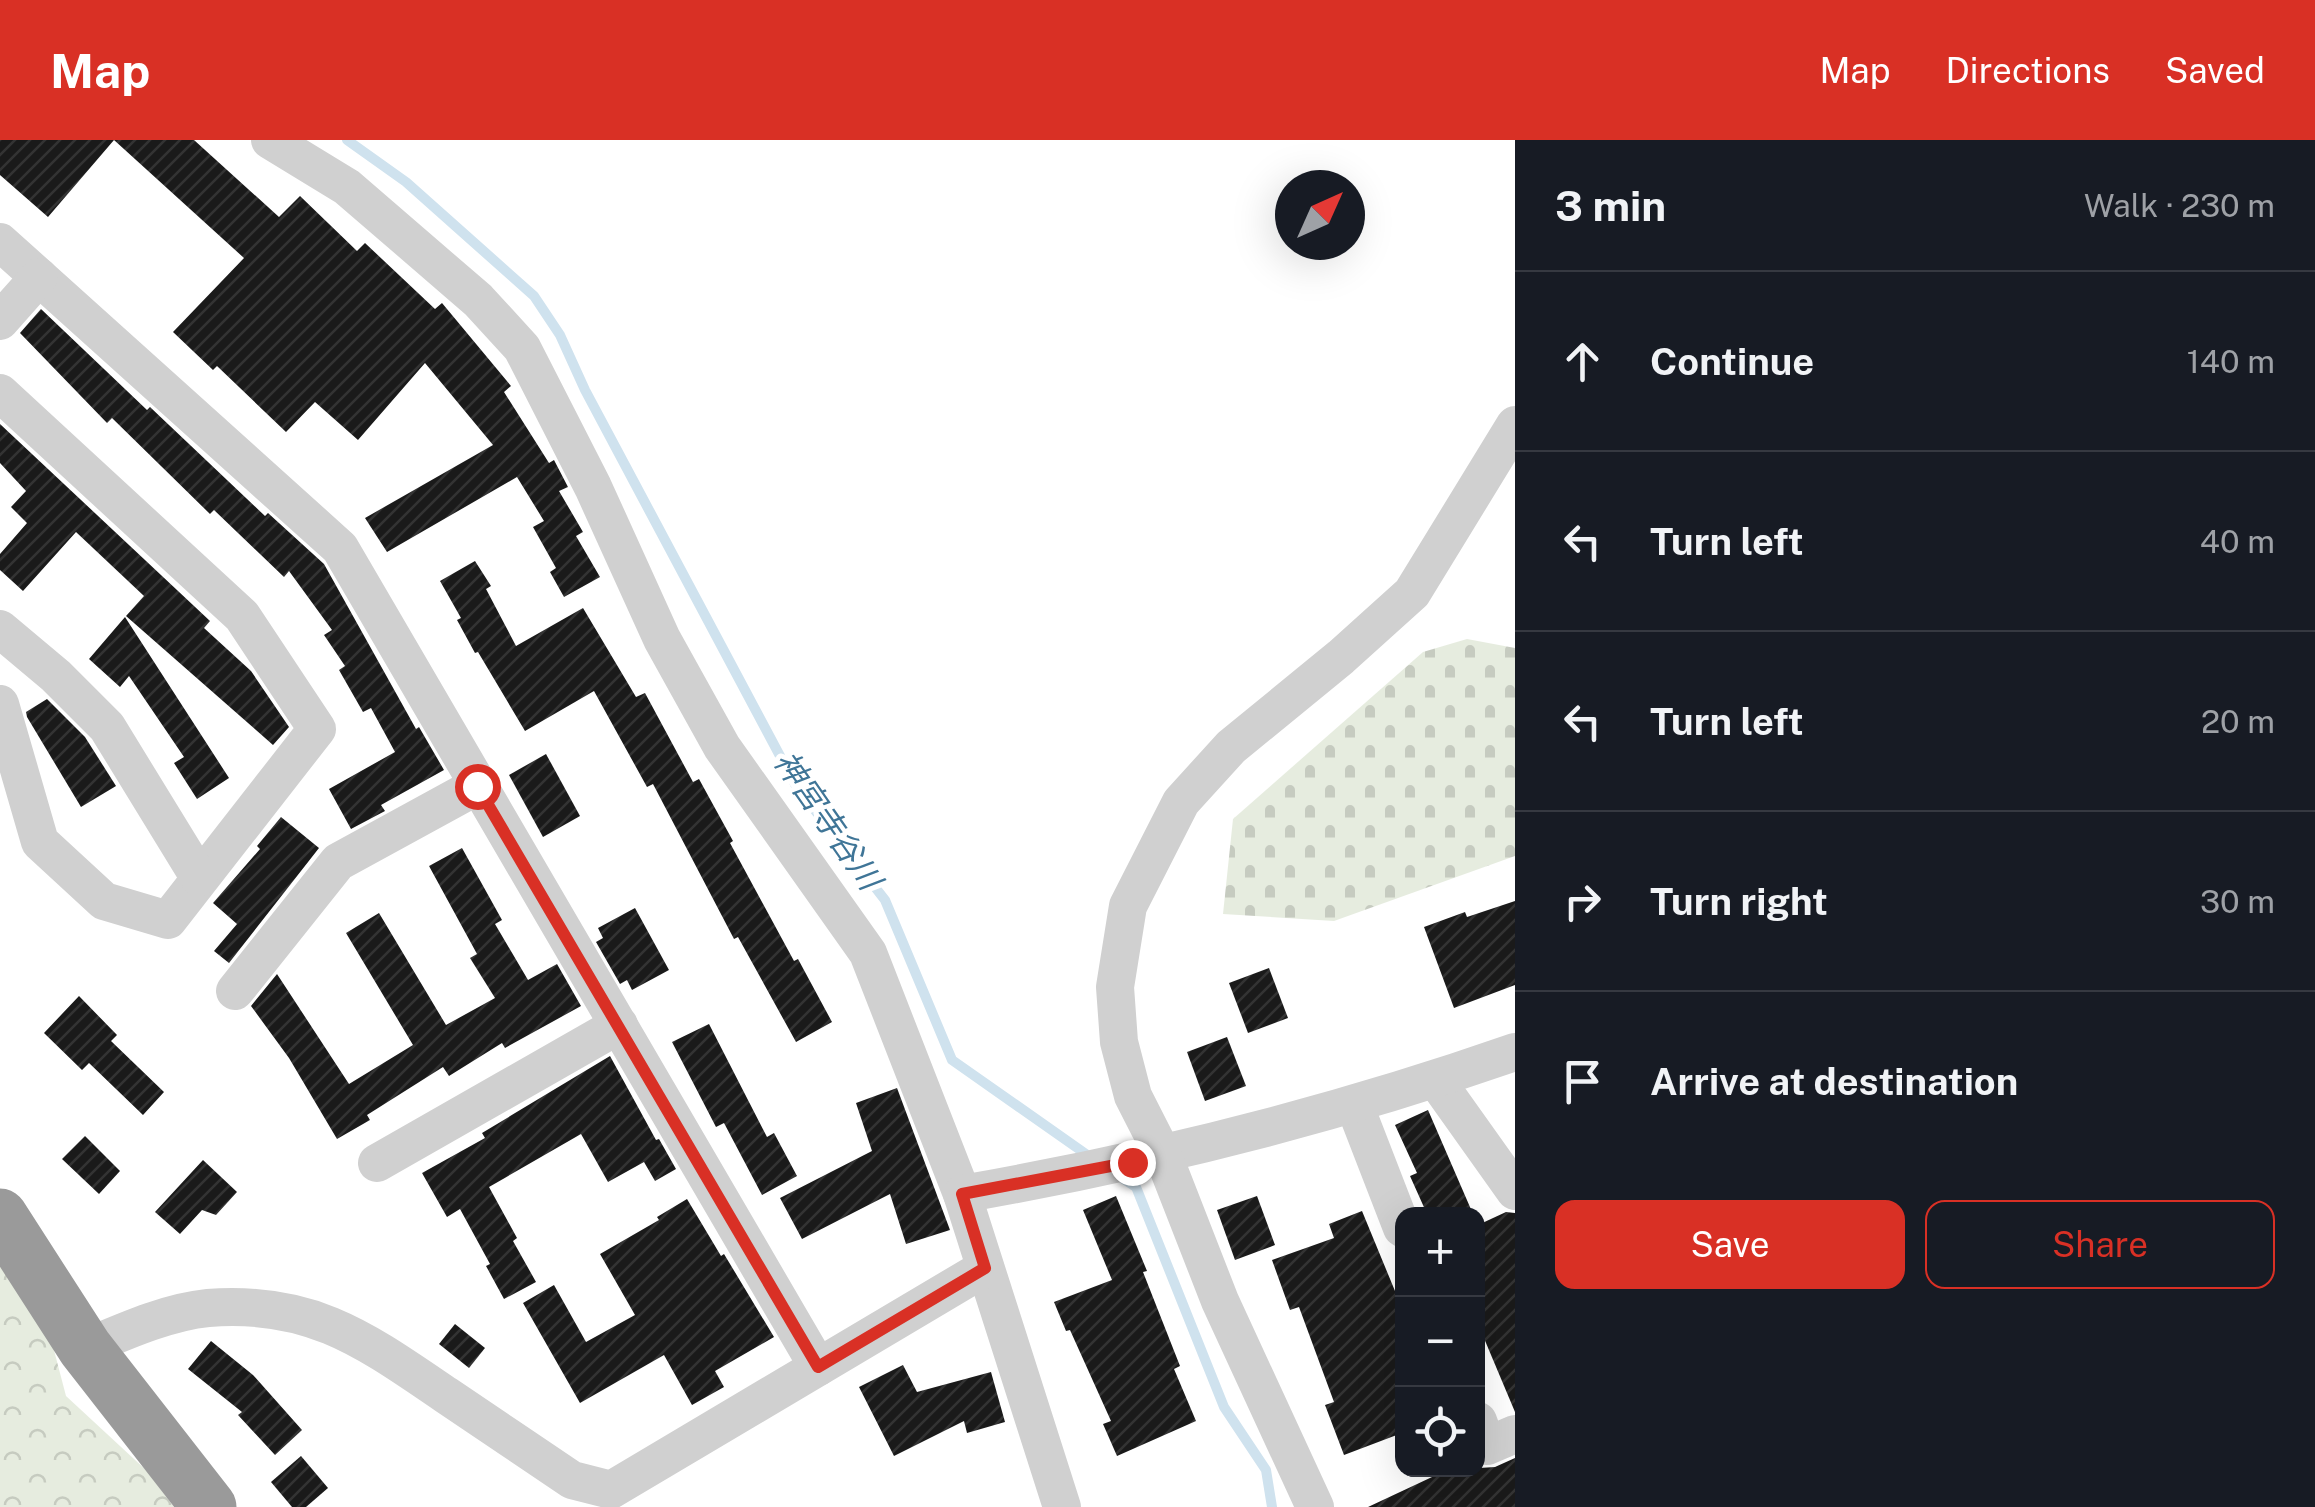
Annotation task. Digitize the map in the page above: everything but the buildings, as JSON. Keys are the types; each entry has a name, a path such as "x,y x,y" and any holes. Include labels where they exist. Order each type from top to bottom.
{"highway":[{"path":"0,1216 85,1348 209,1507"}],"street":[{"path":"270,140 347,186 478,300 522,348 593,488 662,638 722,747 868,953 962,1194 1062,1507"},
{"path":"0,242 340,548 818,1367"},
{"path":"0,320 39,278"},
{"path":"0,393 242,616 317,729 168,920 104,901 40,842 0,704"},
{"path":"1315,1507 1220,1301 1147,1158 1118,1042 1116,987 1128,906 1181,802 1231,747 1412,593 1515,425"},
{"path":"0,629 56,676 107,727 198,877"},
{"path":"235,991 338,862 477,786"},
{"path":"377,1162 619,1025"},
{"path":"962,1194 1147,1158 1354,1104 1515,1052"},
{"path":"1436,1080 1515,1191"},
{"path":"1354,1104 1395,1210"},
{"path":"85,1348 133,1328 205,1308 260,1308 316,1319 362,1338 572,1480 612,1498 818,1367 985,1268"},
{"path":"1485,1440 1487,1446 1515,1434"}],"green space":[{"path":"1467,639 1515,648 1515,856 1334,921 1223,914 1233,819 1423,652"},
{"path":"0,1256 44,1312 66,1396 147,1471 174,1507 0,1507"}],"waterway":[{"name":"神宮寺谷川","path":"347,140 406,182 534,296 560,335 585,390 796,786 885,900 952,1060 1093,1159"},
{"name":"神宮寺谷川","path":"1116,1174 1136,1187 1224,1407 1266,1470 1272,1507"}],"route":[{"path":"477,786 818,1367 985,1268 962,1194 1132,1162"}]}
